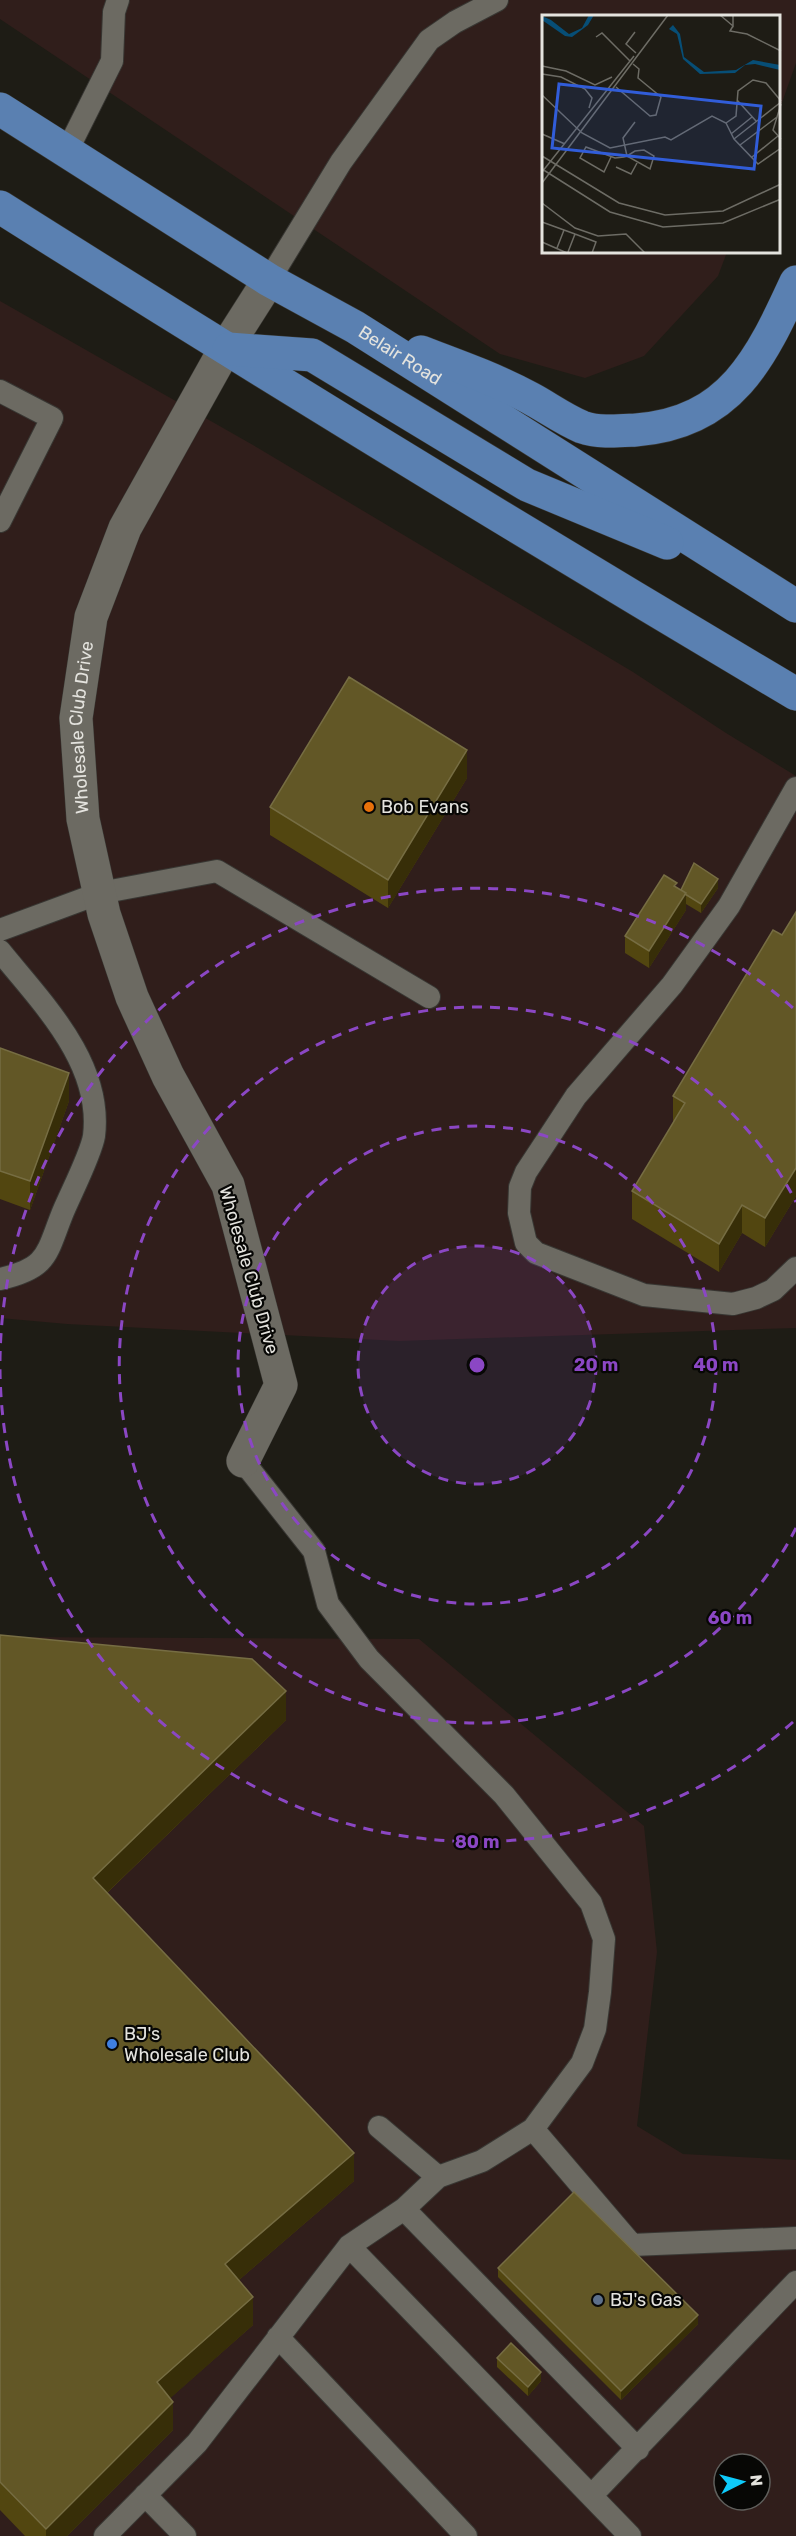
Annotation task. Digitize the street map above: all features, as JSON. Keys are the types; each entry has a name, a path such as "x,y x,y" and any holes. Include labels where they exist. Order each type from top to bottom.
{"highway":[{"name":"Belair Road","path":"0,109 268,280 355,327 796,606"},
{"path":"0,207 225,349 630,596 796,694"},
{"path":"355,327 490,378 583,427 611,432 645,429 669,424 720,401 745,377 774,331 796,282"},
{"path":"225,349 312,355 527,485 752,579"}],"street":[{"name":"Wholesale Club Drive","path":"243,1461 281,1385 228,1185 168,1076 132,997 104,914 83,819 76,718 92,617 125,528 225,349 268,280"}],"lane":[{"path":"67,151 112,61 114,12 118,0"},
{"path":"268,280 341,162 429,40 455,22 497,0"},
{"path":"0,391 52,418 7,492 0,521"},
{"path":"796,788 729,906 672,985 576,1096 532,1162 520,1187 519,1213 526,1243 536,1253 644,1295 733,1304 756,1298 773,1290 796,1268"},
{"path":"0,930 100,893 217,871 429,997"},
{"path":"0,951 68,1036 87,1077 95,1104 94,1138 44,1258 25,1273 0,1279"},
{"path":"105,2536 197,2443 349,2246 404,2209 438,2177 482,2161 533,2129 582,2063 595,2029 603,1940 591,1903 504,1795 369,1659 328,1604 314,1551 243,1461"},
{"path":"379,2127 438,2177"},
{"path":"533,2129 632,2245 796,2238"},
{"path":"404,2209 638,2449"},
{"path":"349,2246 630,2536"},
{"path":"592,2496 796,2282"},
{"path":"278,2337 466,2536"},
{"path":"145,2495 185,2536"}],"shaded area":[{"path":"0,0 796,0 796,63 781,105 781,15 542,15 542,254 726,254 718,276 644,356 585,378 500,354 0,19"},
{"path":"0,301 258,448 633,672 796,776 796,1328 399,1341 67,1324 0,1318"},
{"path":"0,1637 419,1639 644,1826 657,1952 637,2126 683,2154 796,2160 796,2536 0,2536"}],"building":[{"name":"Bob Evans","path":"349,677 467,750 388,880 270,807"},
{"path":"694,863 718,879 701,904 681,890"},
{"path":"664,875 677,883 674,886 686,893 649,951 625,936"},
{"path":"796,912 796,1168 765,1218 742,1205 719,1244 632,1191 685,1103 673,1096 773,930 782,935"},
{"path":"0,1048 69,1073 30,1181 0,1171"},
{"name":"BJ's Wholesale Club","path":"0,1635 252,1659 286,1691 93,1878 354,2153 225,2264 253,2297 157,2382 173,2402 46,2529 0,2482"},
{"name":"BJ's Gas","path":"574,2192 698,2315 621,2391 498,2268"},
{"path":"511,2343 541,2372 528,2387 497,2358"}],"place":[{"name":"Bob Evans","path":"369,807"},
{"name":"BJ's Wholesale Club","path":"112,2044"},
{"name":"BJ's Gas","path":"598,2300"}]}
